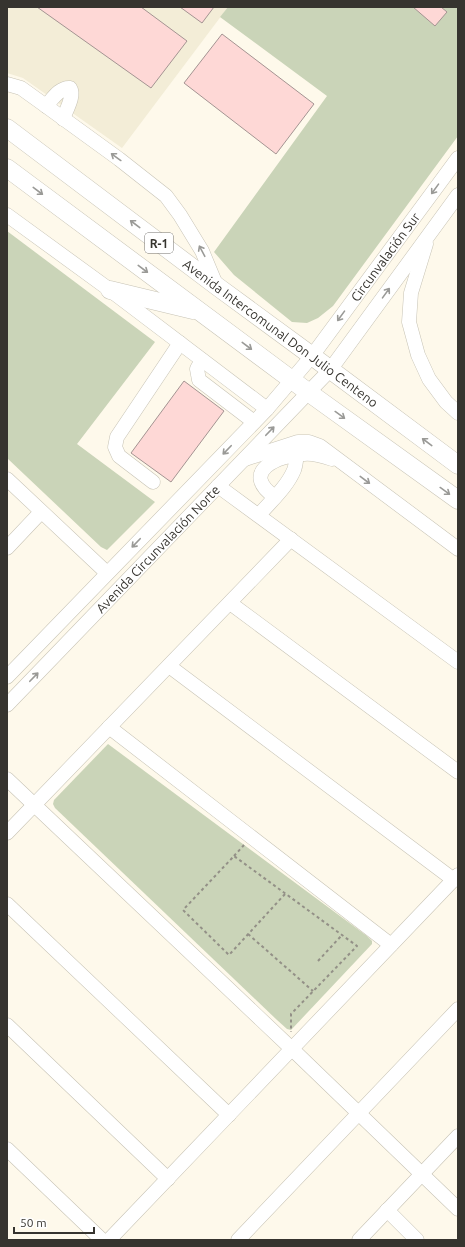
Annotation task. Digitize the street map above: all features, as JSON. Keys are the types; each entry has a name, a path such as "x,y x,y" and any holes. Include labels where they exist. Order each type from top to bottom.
{"main road":[{"path":"7,118 24,140"},
{"name":"Avenida Intercomunal Don Julio Centeno","path":"7,128 458,465"},
{"name":"R-1","path":"7,168 308,392 458,500"},
{"path":"110,290 200,311"}],"street":[{"path":"7,84 21,88 166,196 199,245 218,287"},
{"path":"46,106 65,87 70,88 72,95 63,119"},
{"name":"Circunvalación Sur","path":"291,379 312,356 458,158"},
{"name":"Circunvalación Sur","path":"308,392 330,370 458,195"},
{"path":"7,215 110,290 266,409"},
{"path":"430,232 411,293 409,322 418,355 429,380 446,402 458,413"},
{"path":"153,482 119,456 115,447 117,437 180,343"},
{"path":"202,360 197,369 199,380 254,422"},
{"name":"Avenida Circunvalación Norte","path":"7,677 254,422 291,379"},
{"name":"Avenida Circunvalación Norte","path":"7,705 308,392"},
{"path":"262,473 246,458 298,442 309,442 320,446 458,549"},
{"path":"275,497 264,488 261,483 262,473 272,462 279,458 297,454 317,455 343,463"},
{"path":"259,515 289,479 294,469 297,454"},
{"path":"7,479 107,573"},
{"path":"218,486 458,662"},
{"path":"7,548 41,512"},
{"path":"7,834 291,539"},
{"path":"230,603 458,772"},
{"path":"109,1240 456,877 169,666"},
{"path":"109,727 391,945"},
{"path":"7,779 292,1049 458,1209"},
{"path":"7,904 229,1115"},
{"path":"238,1240 458,1009"},
{"path":"7,1025 168,1179"},
{"path":"359,1240 422,1174 455,1145"},
{"path":"7,1150 102,1240"},
{"path":"387,1210 417,1240"}],"path":[{"path":"285,894 229,955 183,910 234,856 357,946 291,1014 292,1049"},
{"path":"248,934 313,991"},
{"path":"318,961 342,935"}],"shaded area":[{"path":"7,7 228,7 122,148 23,78 7,73"}],"green space":[{"path":"228,7 458,7 458,136 333,306 318,318 307,323 292,322 234,275 214,252 327,96 220,17"},
{"path":"7,231 155,342 77,444 155,502 107,550 101,547 7,458"},
{"path":"108,744 372,941 372,944 291,1030 287,1029 277,1020 55,808 53,804 54,800"}],"building":[{"path":"37,7 141,7 187,41 151,88"},
{"path":"180,7 214,7 202,23"},
{"path":"413,7 441,7 447,12 435,26"},
{"path":"222,34 314,104 276,154 184,83"},
{"path":"184,381 224,411 171,482 131,453"}]}
